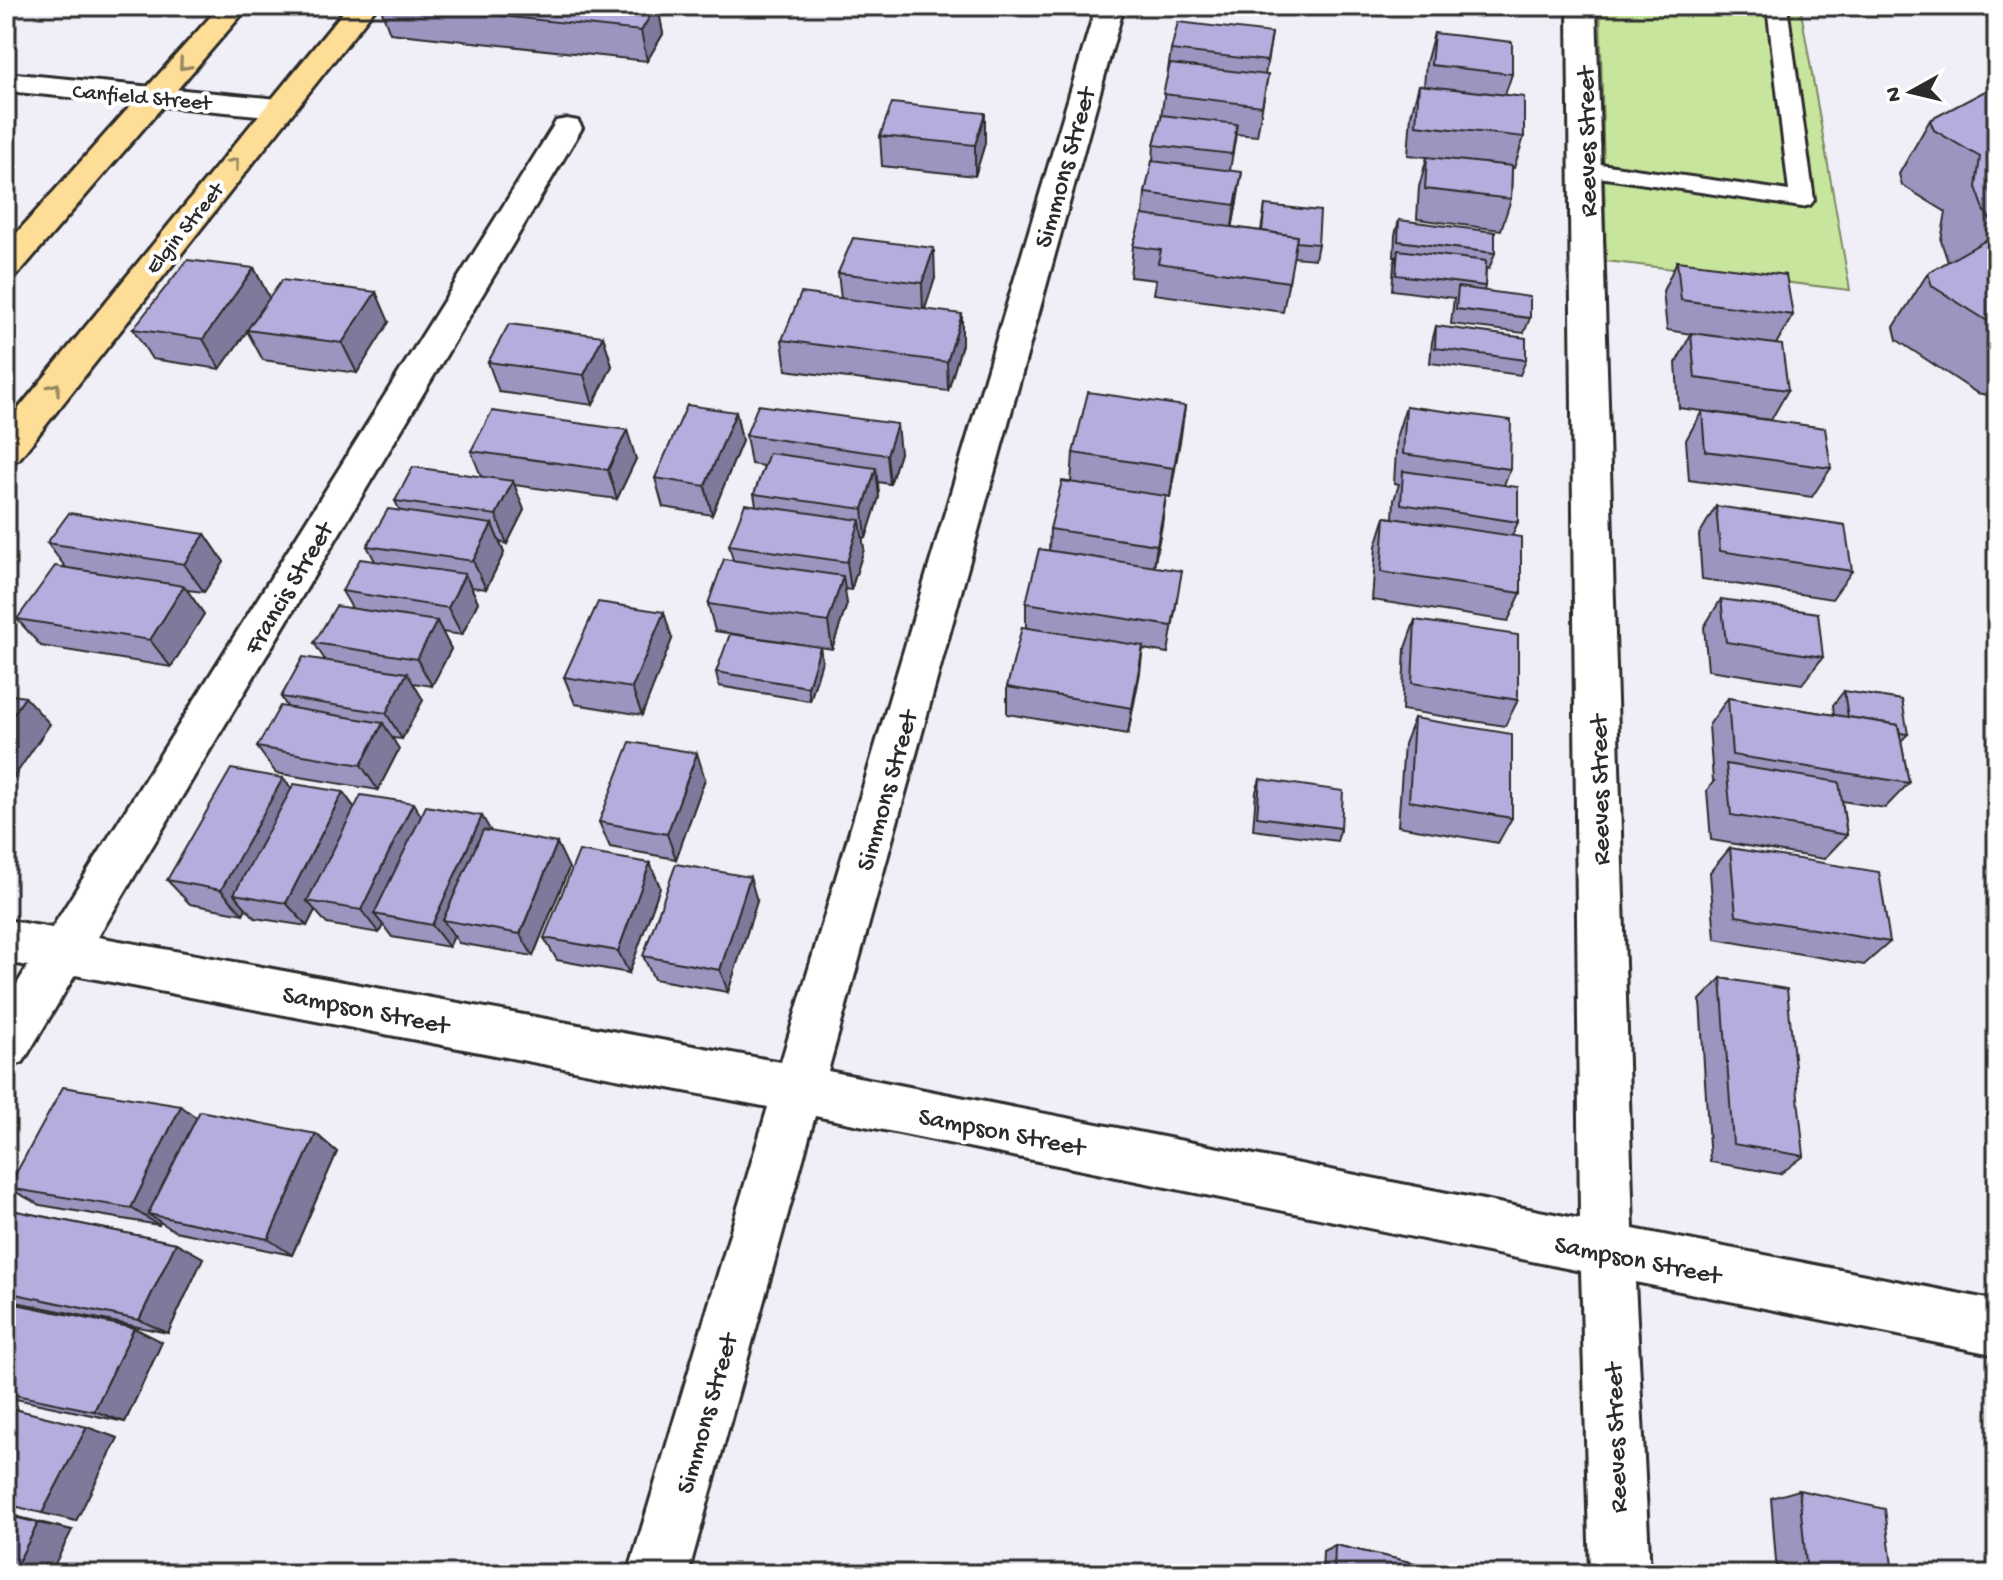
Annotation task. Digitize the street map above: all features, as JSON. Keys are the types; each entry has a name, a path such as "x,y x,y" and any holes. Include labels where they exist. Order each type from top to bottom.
{"main road":[{"path":"6,266 235,6"},
{"name":"Elgin Street","path":"6,450 363,6"}],"street":[{"name":"Simmons Street","path":"658,1574 1110,6"},
{"name":"Reeves Street","path":"1582,6 1607,1253 1620,1574"},
{"name":"Canfield Street","path":"6,82 278,108"},
{"name":"Francis Street","path":"6,1046 567,128"},
{"name":"Sampson Street","path":"6,941 799,1089 1607,1253 1997,1328"}],"lane":[{"path":"1586,169 1802,200 1777,6"}],"green space":[{"path":"1600,6 1800,6 1850,290 1606,261"}],"building":[{"path":"410,6 656,6 641,31"},
{"path":"1178,22 1272,33 1267,61 1171,50"},
{"path":"1434,33 1512,42 1512,74 1431,65"},
{"path":"1170,64 1268,75 1262,106 1163,94"},
{"path":"1419,85 1524,97 1524,137 1416,125"},
{"path":"1987,90 1997,91 1997,228 1985,212 1976,187 1980,157 1934,130 1930,120"},
{"path":"892,103 985,113 975,145 880,136"},
{"path":"1162,115 1237,124 1232,154 1154,145"},
{"path":"1427,157 1512,166 1511,199 1425,189"},
{"path":"1152,161 1242,172 1235,205 1145,193"},
{"path":"1265,205 1320,211 1318,244 1296,242 1297,236 1262,231"},
{"path":"1142,215 1297,236 1289,282 1158,263 1161,250 1133,246"},
{"path":"1399,220 1495,232 1495,253 1398,241"},
{"path":"1997,234 1997,327 1932,286 1928,273"},
{"path":"853,238 934,248 922,283 838,273"},
{"path":"1398,250 1486,261 1485,286 1396,275"},
{"path":"187,260 254,268 203,339 133,329"},
{"path":"1677,261 1786,275 1793,315 1681,300"},
{"path":"282,280 376,292 342,343 247,330"},
{"path":"1458,287 1530,297 1530,318 1456,309"},
{"path":"801,293 962,314 947,362 782,340"},
{"path":"509,324 603,336 584,375 488,362"},
{"path":"1436,326 1526,338 1526,360 1435,348"},
{"path":"1691,333 1782,345 1788,390 1695,378"},
{"path":"1088,392 1185,406 1174,468 1073,453"},
{"path":"687,405 736,412 705,486 655,478"},
{"path":"758,405 897,424 887,455 746,435"},
{"path":"1406,406 1511,420 1510,469 1403,454"},
{"path":"492,411 627,430 608,470 471,451"},
{"path":"1702,411 1825,428 1831,468 1705,451"},
{"path":"769,453 876,468 863,509 754,494"},
{"path":"413,467 513,481 496,515 395,501"},
{"path":"1403,471 1518,487 1518,522 1401,504"},
{"path":"1062,481 1166,496 1157,545 1050,529"},
{"path":"745,504 860,520 847,562 729,545"},
{"path":"1716,506 1845,525 1852,571 1720,551"},
{"path":"388,509 492,524 473,561 367,546"},
{"path":"69,513 205,534 184,564 47,543"},
{"path":"1385,517 1521,537 1521,593 1381,572"},
{"path":"1039,549 1182,571 1172,626 1026,603"},
{"path":"360,559 465,574 448,608 342,591"},
{"path":"724,559 843,576 828,622 708,604"},
{"path":"55,566 184,586 150,640 17,619"},
{"path":"1721,599 1818,613 1823,657 1726,642"},
{"path":"598,602 664,612 632,688 564,677"},
{"path":"336,606 437,621 417,659 314,643"},
{"path":"1415,620 1518,635 1518,700 1412,683"},
{"path":"1022,627 1143,646 1132,708 1007,687"},
{"path":"730,634 820,647 808,687 716,672"},
{"path":"303,657 407,673 386,713 281,697"},
{"path":"1844,691 1902,700 1908,734 1900,733 1898,725 1848,717"},
{"path":"6,694 25,697 6,725"},
{"path":"1728,698 1898,725 1909,783 1732,755"},
{"path":"280,706 383,723 361,765 257,747"},
{"path":"1414,718 1512,734 1512,818 1409,801"},
{"path":"630,742 697,753 667,834 599,822"},
{"path":"1726,764 1839,782 1847,835 1731,815"},
{"path":"231,769 283,778 221,890 167,880"},
{"path":"1260,779 1343,791 1341,828 1257,817"},
{"path":"294,784 343,792 286,903 234,894"},
{"path":"361,795 413,803 361,910 307,901"},
{"path":"426,806 482,816 432,925 374,914"},
{"path":"483,830 557,843 520,934 443,920"},
{"path":"1730,848 1879,872 1890,942 1736,916"},
{"path":"579,851 650,863 618,951 544,938"},
{"path":"676,864 750,877 720,970 643,956"},
{"path":"1721,978 1787,989 1804,1156 1733,1144"},
{"path":"63,1087 181,1106 131,1208 8,1188"},
{"path":"200,1111 316,1134 268,1239 148,1214"},
{"path":"6,1209 176,1243 139,1320 6,1292"},
{"path":"6,1302 134,1328 94,1411 6,1393"},
{"path":"6,1407 87,1427 42,1513 6,1504"},
{"path":"1799,1490 1885,1509 1893,1574 1807,1574"},
{"path":"6,1515 38,1523 12,1574 6,1574"},
{"path":"1335,1545 1463,1574 1334,1574"}]}
